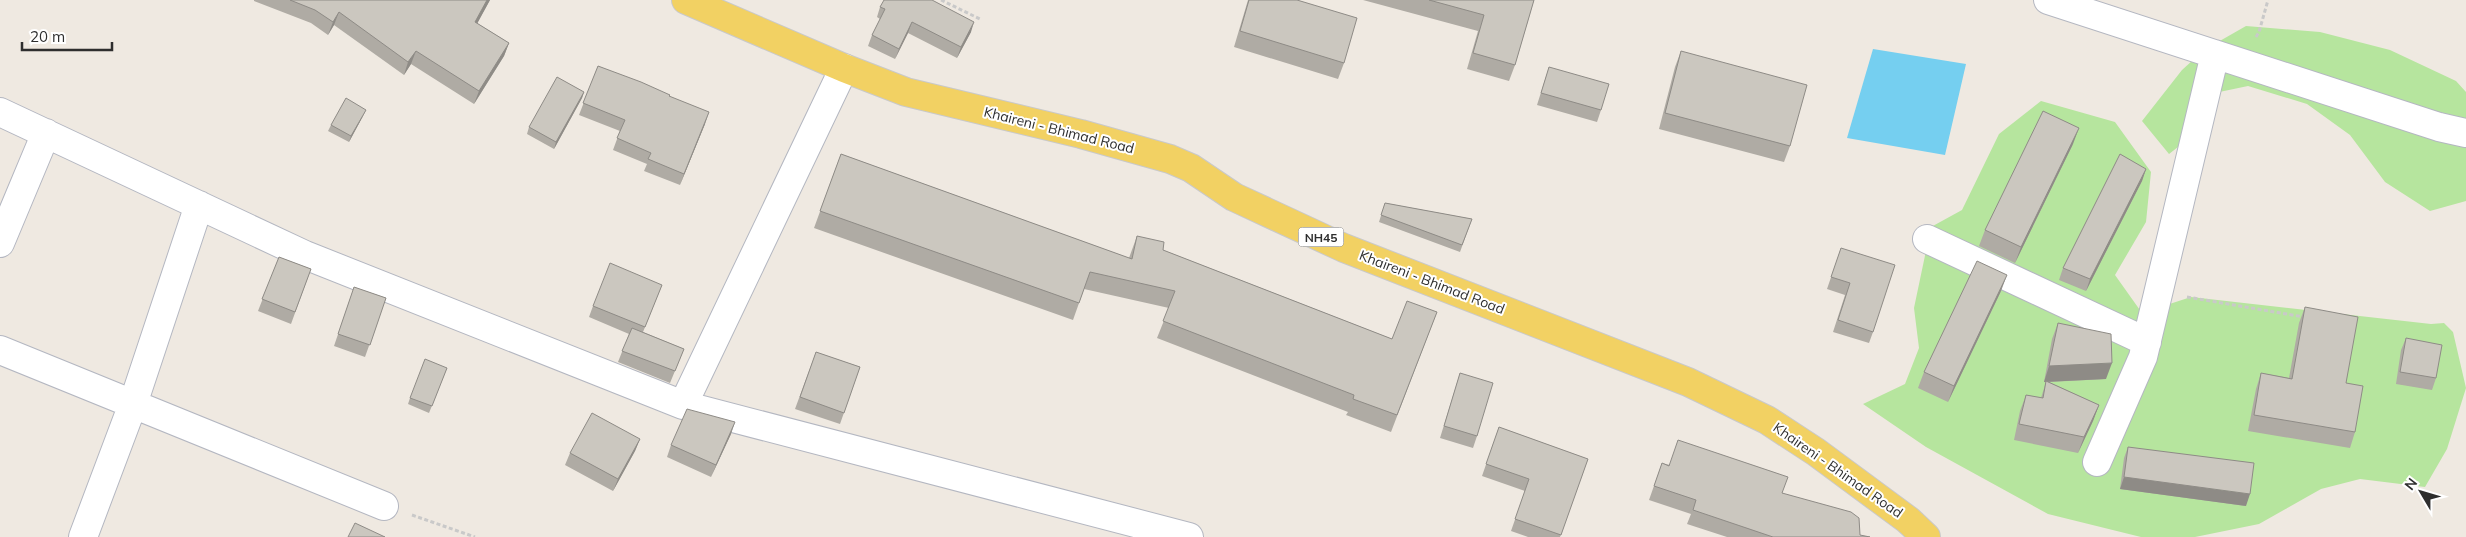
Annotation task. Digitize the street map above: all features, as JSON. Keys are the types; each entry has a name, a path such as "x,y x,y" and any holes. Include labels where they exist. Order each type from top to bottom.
{"main road":[{"name":"Khaireni - Bhimad Road","path":"686,0 844,68 906,92 1081,134 1170,159 1199,172 1234,197 1344,248 1688,382 1775,425 1908,520 1926,537"}],"street":[{"path":"2048,0 2438,127 2466,133"},
{"path":"2098,462 2143,357 2159,292 2225,58"},
{"path":"683,405 844,68"},
{"path":"0,112 305,255 683,405 1190,537"},
{"path":"0,243 46,133"},
{"path":"83,537 133,404 199,205"},
{"path":"1927,240 2147,342"},
{"path":"0,350 384,506"}],"path":[{"path":"941,0 980,19"},
{"path":"2225,58 2259,32 2268,0"},
{"path":"2159,292 2312,319"},
{"path":"384,506 475,537"}],"green space":[{"path":"2246,26 2320,32 2390,50 2456,81 2466,92 2466,201 2430,211 2385,182 2350,135 2307,104 2248,86 2205,95 2196,133 2169,154 2142,121 2182,70 2204,50"},
{"path":"2041,101 2115,122 2151,172 2146,222 2115,275 2142,313 2191,297 2431,324 2444,323 2453,332 2466,388 2447,449 2425,487 2360,479 2321,489 2259,524 2195,537 2141,537 2048,514 1926,447 1863,404 1905,384 1919,348 1914,308 1931,227 1962,210 1999,134"}],"water":[{"path":"1873,49 1966,64 1945,155 1847,138"}],"building":[{"path":"290,0 487,0 475,22 509,43 479,91 416,51 408,62 339,12 333,22 315,10"},
{"path":"884,0 932,0 974,22 961,47 912,22 899,49 872,35 885,9 880,7"},
{"path":"1249,0 1297,0 1357,18 1344,63 1240,31"},
{"path":"1429,0 1534,0 1515,65 1473,53 1484,15"},
{"path":"1681,51 1807,85 1790,146 1665,113"},
{"path":"598,66 641,82 669,96 709,112 684,174 648,159 651,153 617,138 625,120 583,103"},
{"path":"1549,67 1609,84 1601,110 1541,93"},
{"path":"557,77 584,92 556,142 529,127"},
{"path":"346,98 366,110 351,136 331,125"},
{"path":"2043,111 2079,128 2021,247 1985,230"},
{"path":"841,154 1132,259 1137,236 1164,242 1163,250 1392,339 1407,301 1437,312 1397,415 1353,399 1354,395 1163,321 1175,291 1090,272 1079,303 820,211"},
{"path":"2120,154 2146,169 2090,279 2063,268"},
{"path":"1385,203 1472,219 1462,245 1381,215"},
{"path":"1841,248 1895,265 1873,332 1838,320 1850,283 1831,277"},
{"path":"279,257 311,269 295,312 262,299"},
{"path":"1977,261 2007,275 1954,386 1924,372"},
{"path":"610,263 662,285 645,327 593,306"},
{"path":"354,287 386,298 370,345 338,334"},
{"path":"2305,307 2358,317 2346,383 2363,386 2355,432 2254,415 2261,373 2292,379"},
{"path":"2058,323 2111,334 2112,363 2049,366"},
{"path":"632,328 684,349 675,371 622,351"},
{"path":"2406,338 2442,345 2436,378 2400,372"},
{"path":"816,352 860,367 844,413 800,397"},
{"path":"425,359 447,368 432,406 410,398"},
{"path":"1460,373 1493,383 1477,436 1444,426"},
{"path":"2046,381 2099,405 2084,437 2019,424 2026,395 2043,398"},
{"path":"687,409 735,422 716,465 671,445"},
{"path":"592,413 640,439 618,479 570,453"},
{"path":"1499,427 1588,459 1561,535 1515,519 1529,479 1486,464"},
{"path":"1678,440 1788,477 1782,493 1851,512 1859,518 1860,535 1870,537 1773,537 1693,510 1696,500 1654,486 1662,463 1669,466"},
{"path":"2128,447 2254,463 2250,494 2124,477"},
{"path":"355,523 385,537 348,537"}]}
